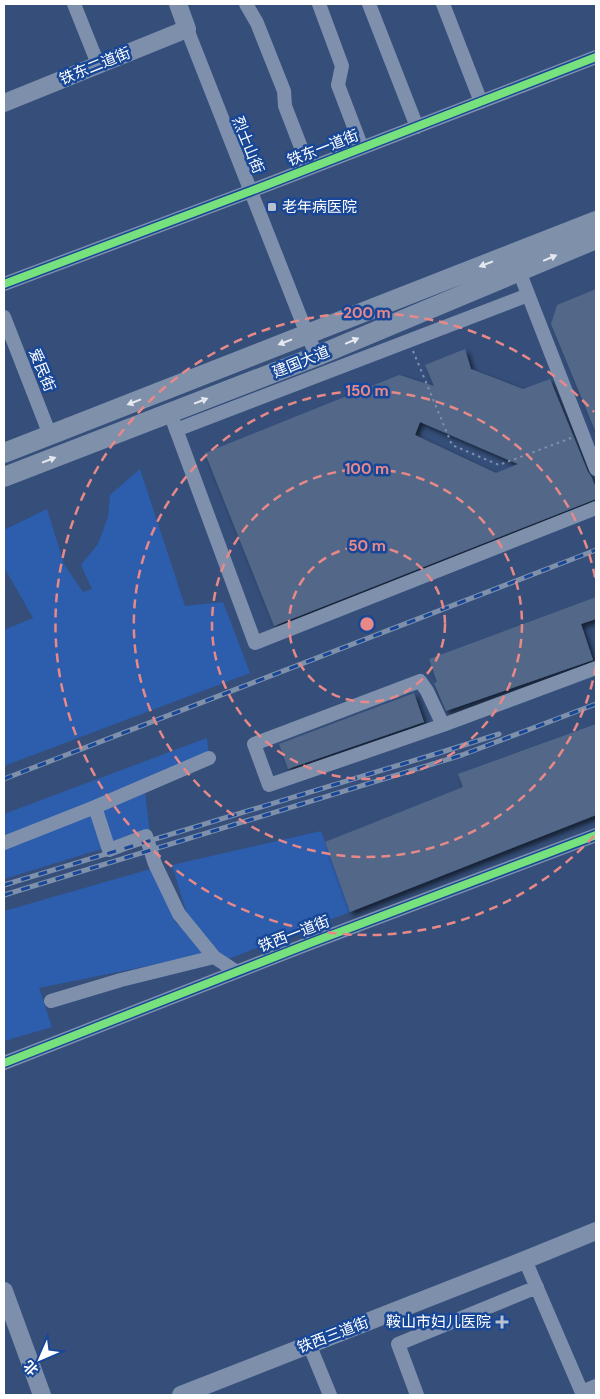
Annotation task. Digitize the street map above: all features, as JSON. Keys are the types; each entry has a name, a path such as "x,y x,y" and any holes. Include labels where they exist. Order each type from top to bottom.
{"highway":[{"name":"建国大道","path":"4,453 596,221"},
{"name":"建国大道","path":"4,478 173,422 317,356 596,239"}],"main road":[{"name":"烈士山街","path":"178,4 187,29"},
{"name":"铁东二道街","path":"4,103 187,29"},
{"name":"铁西三道街","path":"181,1395 596,1231"},
{"path":"4,1291 42,1395"}],"street":[{"path":"74,4 98,64"},
{"path":"246,4 257,23 284,91 285,106 309,168"},
{"path":"319,4 342,66 338,85 362,148"},
{"path":"369,4 417,127"},
{"path":"442,4 481,102"},
{"name":"烈士山街","path":"187,29 317,356"},
{"name":"铁东一道街","path":"4,284 251,191 596,57"},
{"path":"519,271 596,468"},
{"path":"528,294 408,341 173,422 255,643 596,508"},
{"name":"爱民街","path":"4,317 50,435"},
{"path":"443,725 427,691 420,681 254,744 270,785 443,725 596,668"},
{"path":"4,843 95,807 209,758"},
{"path":"95,807 110,850 146,836 155,864 179,914 214,957 237,972"},
{"name":"铁西一道街","path":"4,1063 313,942 596,835"},
{"path":"51,1001 121,980 214,957"},
{"path":"526,1260 582,1394 596,1386"},
{"path":"417,1395 398,1344 537,1288"},
{"path":"309,1344 330,1395"}],"path":[{"path":"408,341 452,445 499,465 582,433"}],"shaded area":[{"path":"140,469 185,606 223,602 250,673 4,766 4,630 33,618 4,567 4,530 47,509 64,564 83,592 92,589 81,565 98,544 108,517 110,495"},
{"path":"207,738 210,764 145,792 150,834 4,879 4,814"},
{"path":"321,831 350,912 223,961 188,918 172,865"},
{"path":"161,866 175,922 199,942 202,955 39,988 52,1027 4,1041 4,911"}],"building":[{"path":"596,289 596,433 551,324 557,305"},
{"path":"465,349 471,369 523,389 550,379 596,488 596,499 274,626 205,453 399,375 434,386 425,365","holes":["420,422 518,464 496,473 415,435"]},
{"path":"596,597 596,619 581,624 593,660 446,711 434,683 437,682 429,659"},
{"path":"414,693 424,722 288,769 279,744"},
{"path":"596,724 596,815 350,912 325,842 463,787 458,774"}],"railway":[{"path":"4,779 596,550"},
{"path":"4,895 462,755 596,704"},
{"path":"4,885 499,734"}],"cycle path":[{"path":"4,284 251,191 596,57"},
{"path":"4,1063 313,942 596,835"}],"place":[{"name":"老年病医院","path":"272,207"},
{"name":"鞍山市妇儿医院","path":"502,1322"}]}
